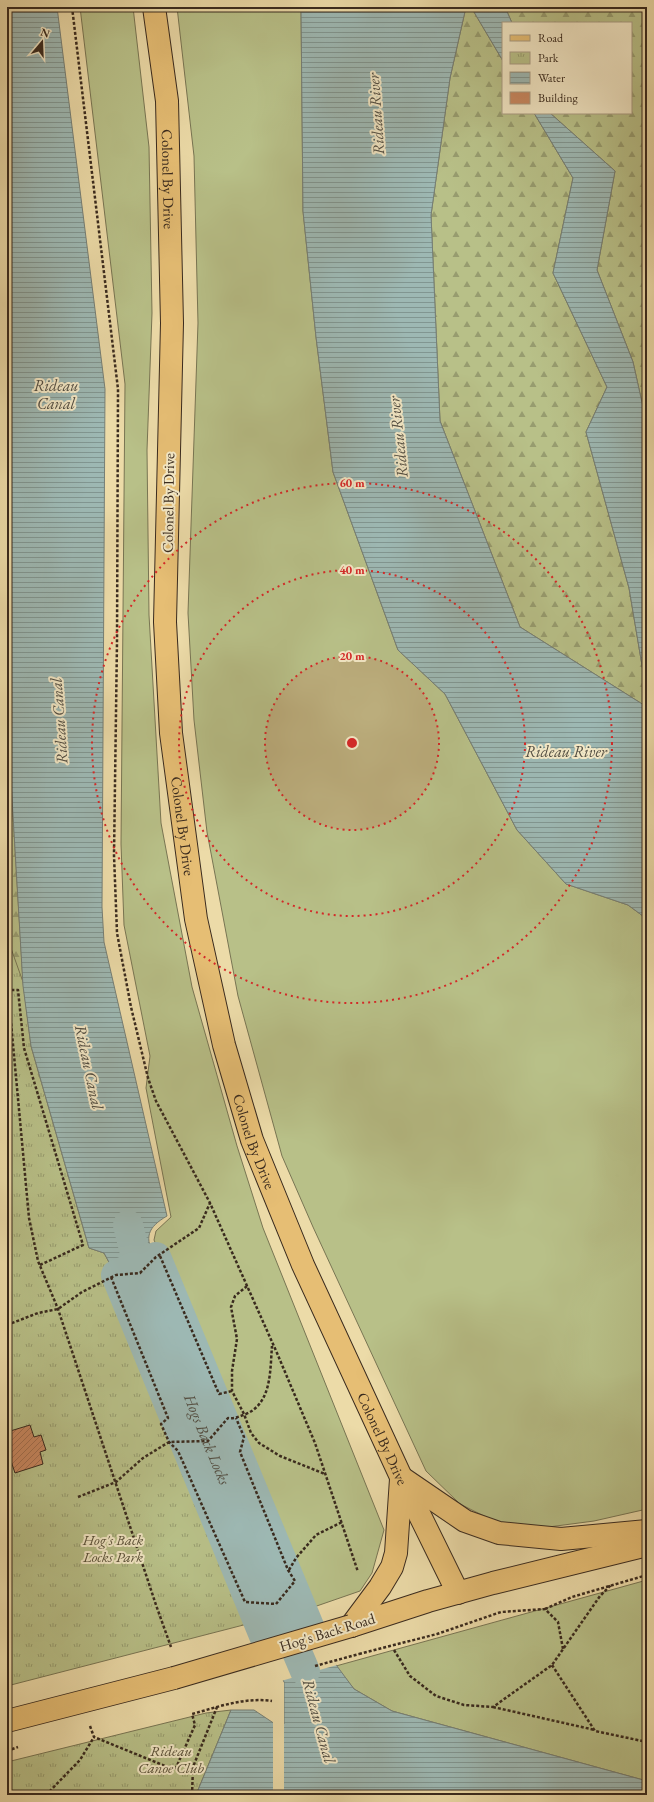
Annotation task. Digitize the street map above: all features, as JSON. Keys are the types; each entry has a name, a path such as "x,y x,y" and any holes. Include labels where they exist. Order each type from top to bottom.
{"main road":[{"name":"Colonel By Drive","path":"154,7 167,101 172,315 165,622 172,733 196,919 224,1045 252,1140 302,1265 401,1477 458,1593"},
{"path":"401,1477 465,1521 499,1533 561,1539 647,1532"},
{"path":"351,1626 380,1587 392,1567 396,1553 401,1477"},
{"name":"Hog's Back Road","path":"7,1721 174,1678 458,1593 647,1545"}],"path":[{"path":"40,1264 83,1245 24,1048 18,990 8,990 29,1218 40,1264 58,1308 171,1647"},
{"path":"7,1325 38,1313 58,1308 82,1292 116,1275 140,1274 156,1257 160,1256 199,1228 210,1203"},
{"path":"160,1256 219,1394 232,1390"},
{"path":"112,1277 168,1418 161,1424 169,1442 178,1451 245,1602 276,1604 295,1581 288,1570 240,1452 244,1437 234,1418"},
{"path":"247,1286 235,1296 231,1308 237,1339 232,1370 232,1390 244,1414 251,1433 259,1443 280,1456 325,1474"},
{"path":"78,1497 116,1482 143,1458 169,1442 208,1441 228,1418 234,1418 244,1414 260,1405 264,1397 270,1374 272,1344"},
{"path":"288,1570 296,1558 316,1535 342,1522"},
{"path":"358,1654 437,1634 501,1612 545,1609 572,1597 647,1575"},
{"path":"493,1707 552,1665 600,1596 610,1585"},
{"path":"545,1609 558,1622 563,1649"},
{"path":"394,1650 410,1676 436,1696 464,1705 493,1707 647,1742"},
{"path":"552,1665 595,1731"},
{"path":"90,1726 94,1737 176,1770 194,1725 192,1714 236,1702 261,1700 272,1701"},
{"path":"192,1795 193,1767 217,1707"},
{"path":"46,1795 80,1760 94,1737"}],"green space":[{"path":"80,7 133,7 149,147 152,313 147,450 149,615 161,823 192,987 237,1146 263,1228 384,1530 372,1573 360,1591 308,1609 245,1448 154,1240 156,1231 171,1217 146,1088 150,1056 124,925 121,844 125,384"},
{"path":"177,7 212,7 212,9 301,7 303,211 316,337 333,472 398,650 445,694 517,830 566,884 628,905 647,919 647,1509 594,1521 541,1528 500,1524 460,1504 426,1471 313,1227 282,1156 238,996 207,832 194,720 188,613 198,323 194,156"},
{"path":"466,7 471,7 502,59 502,114 535,114 573,178 553,273 607,387 586,432 629,588 647,695 647,707 520,627 440,421 431,215 450,78"},
{"path":"505,7 647,7 647,425 633,362 597,270 615,171 551,114 632,114 632,22 512,22"},
{"path":"7,713 23,982 7,983"},
{"name":"Hog's Back Locks Park","path":"7,937 23,982 31,1046 89,1248 104,1253 116,1275 259,1621 7,1686"},
{"path":"647,1580 647,1781 392,1711 354,1689 336,1666"},
{"name":"Rideau Canoe Club","path":"231,1710 196,1795 7,1795 7,1762 206,1713"}],"water":[{"name":"Rideau Canal","path":"7,7 57,7 105,389 102,907 104,942 167,1216 155,1224 150,1234 150,1244 156,1257 116,1275 104,1253 89,1248 31,1046 23,986 7,713"},
{"name":"Rideau River","path":"301,7 466,7 450,78 431,215 440,421 520,627 647,707 647,919 628,905 566,884 517,830 445,694 398,650 333,472 316,337 303,211"},
{"path":"471,7 505,7 512,22 502,22 502,59"},
{"path":"535,114 551,114 615,171 597,270 633,362 647,425 647,695 629,588 586,432 607,387 553,273 573,178"},
{"path":"311,1631 354,1689 392,1711 647,1781 647,1795 196,1795 231,1710 254,1710 275,1724 284,1724 284,1682 267,1643"}],"pier":[{"path":"312,1630 337,1665 281,1681 266,1643"},
{"path":"284,1682 284,1795 273,1795 273,1720 275,1722 282,1722 282,1683"}],"building":[{"path":"30,1425 34,1437 41,1435 46,1450 40,1452 43,1464 15,1473 7,1449 7,1432"}],"waterway":[{"name":"Hogs Back Locks","path":"128,1225 140,1273 208,1441 305,1671"},
{"path":"156,1257 292,1585 311,1631 267,1643 116,1275 156,1257"}]}
